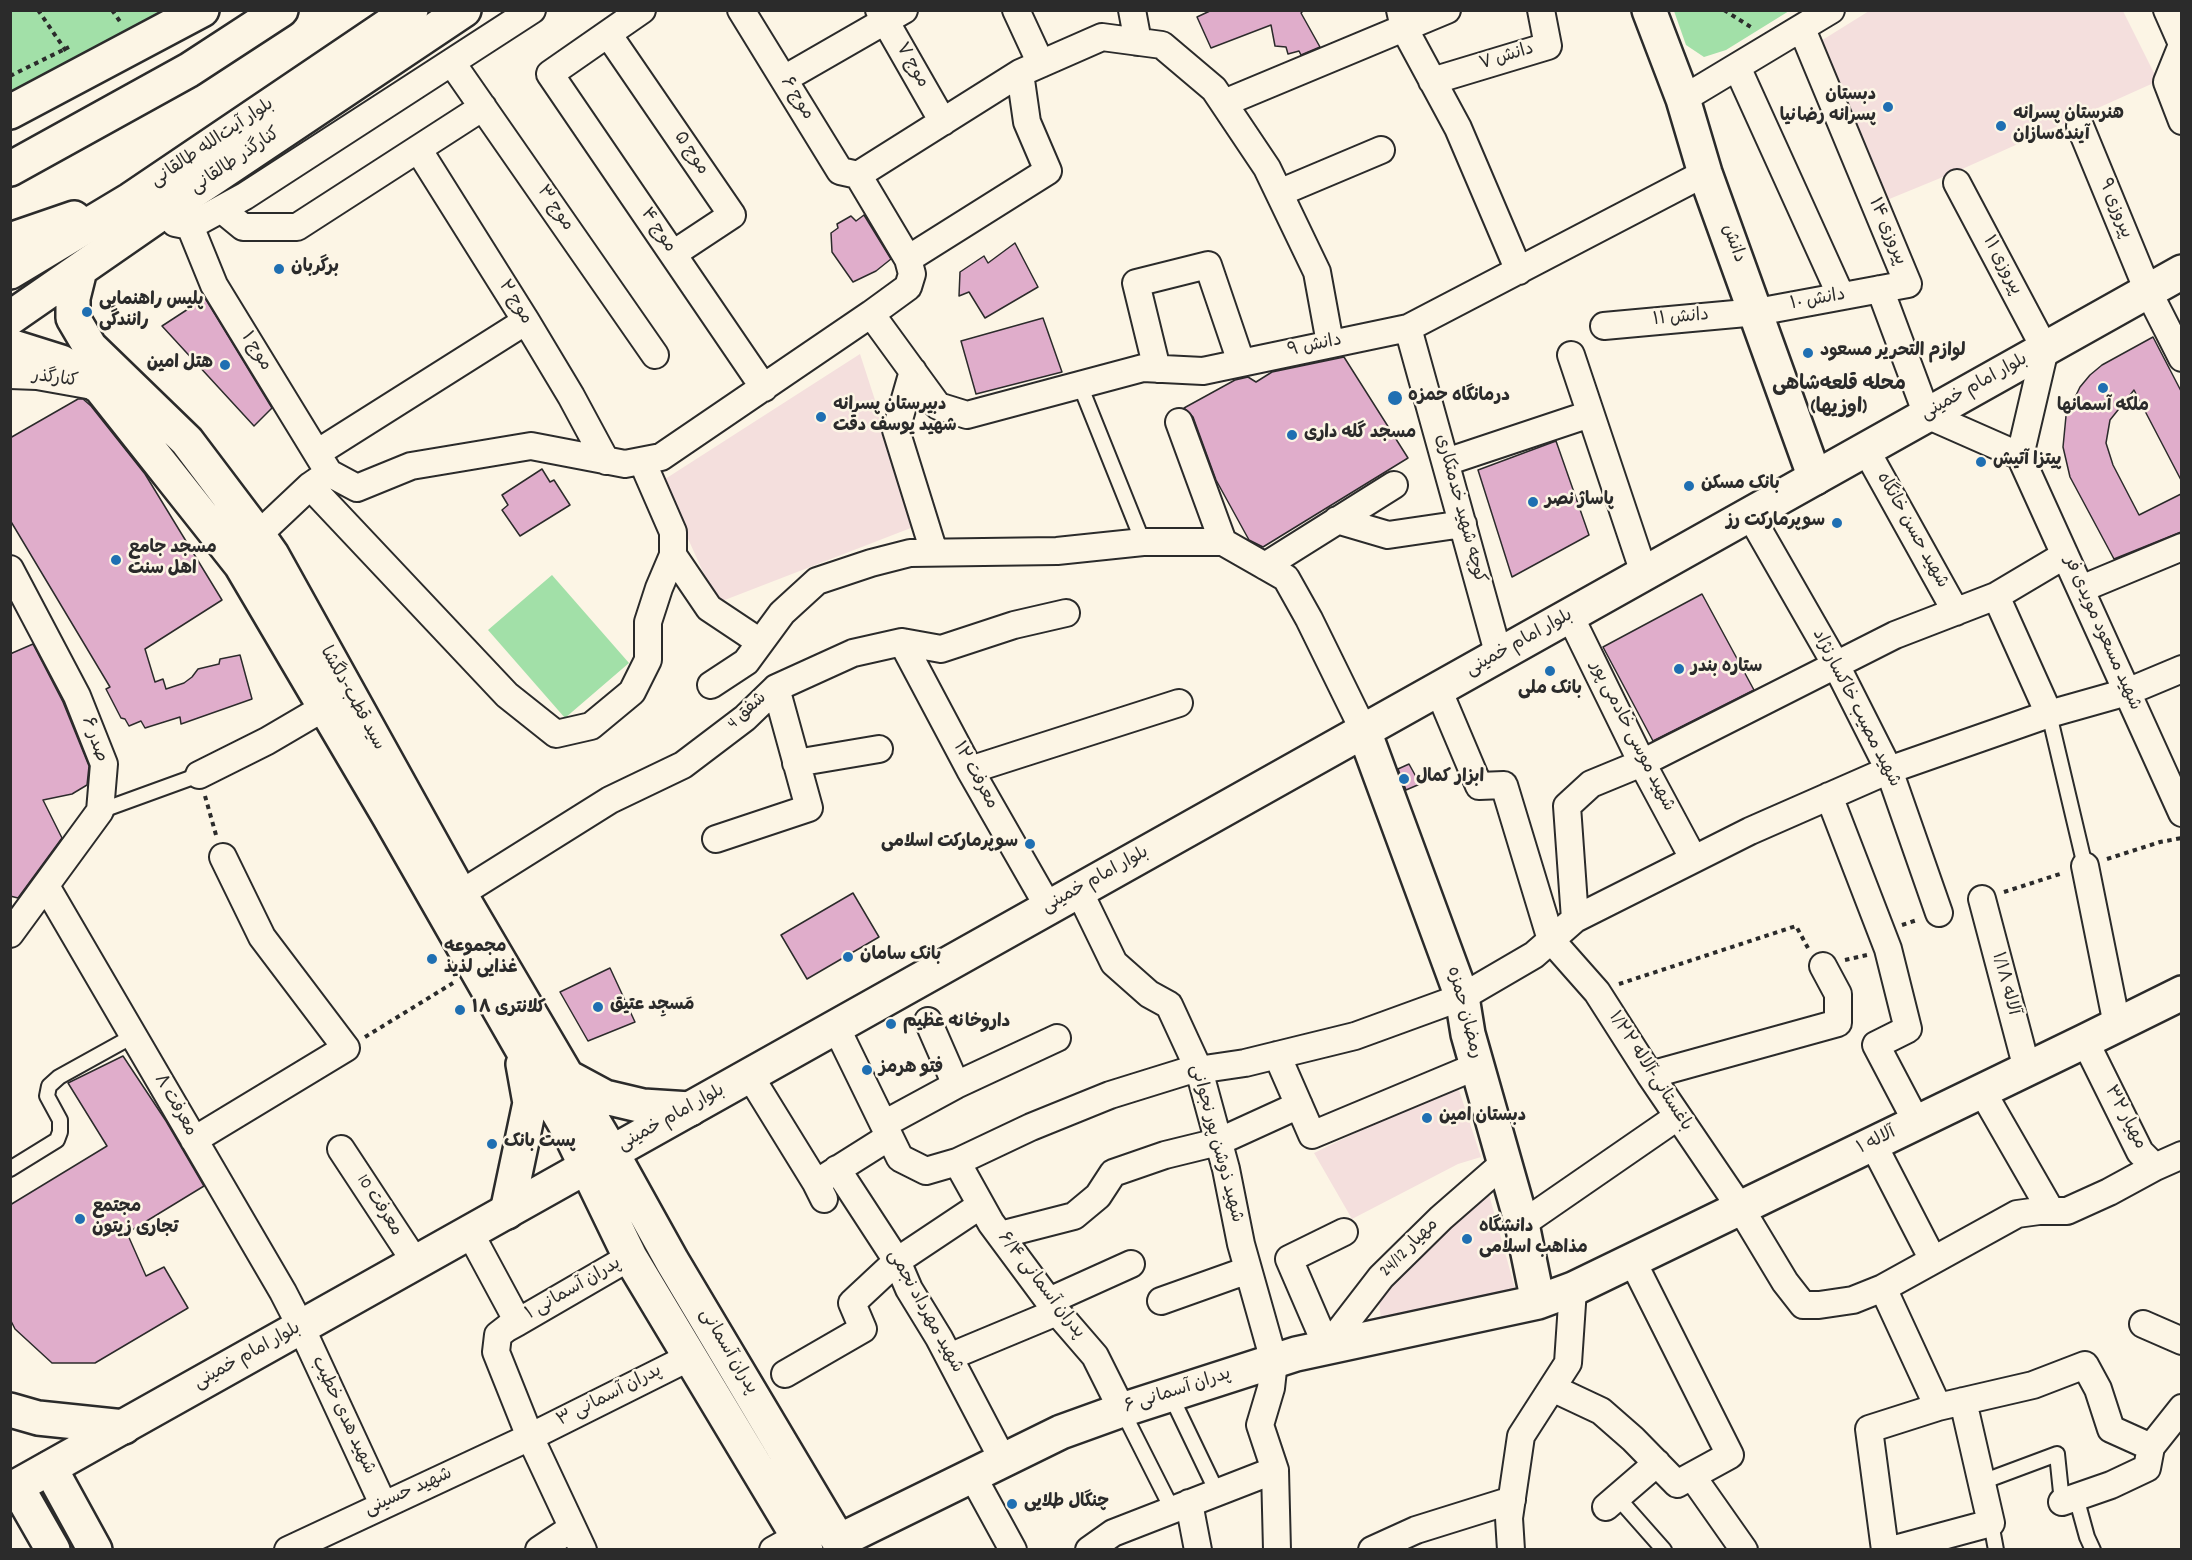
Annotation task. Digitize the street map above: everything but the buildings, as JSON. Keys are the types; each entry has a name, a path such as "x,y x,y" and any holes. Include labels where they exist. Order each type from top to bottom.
{"main road":[{"path":"10,112 202,10"},
{"path":"10,169 189,70 281,10"},
{"name":"بلوار آیت‌الله طالقانی","path":"10,272 142,209 411,10"},
{"name":"کنارگذر طالقانی","path":"10,318 80,270 142,209 355,82 464,10"},
{"name":"دانش","path":"1649,10 1683,99 1706,173 1815,478"},
{"path":"355,82 380,32"},
{"path":"10,240 45,226 142,209"},
{"name":"سید قطب-دلگشا","path":"80,270 72,298 73,318 90,347 187,441 258,535 400,812 475,969 569,1131 599,1160"},
{"name":"بلوار امام خمینی","path":"14,1489 2181,272"},
{"name":"سید قطب-دلگشا","path":"10,346 61,363 100,387 241,565 325,707 460,894 565,1076 599,1160"},
{"name":"رمضان حمزه","path":"1364,731 1462,997 1468,1034 1522,1224 1538,1302"},
{"name":"آلاله ۱","path":"1538,1302 1573,1289 1741,1209 2181,993"},
{"path":"507,1212 530,1103 521,1050"},
{"path":"565,1076 605,1097 643,1106 690,1109"},
{"name":"پدران آسمانی","path":"599,1160 630,1257 690,1357 793,1545"},
{"name":"پدران آسمانی","path":"599,1160 672,1261 842,1545"},
{"name":"پدران آسمانی ۶","path":"842,1545 972,1475 1061,1432 1122,1410 1274,1360 1538,1302"},
{"path":"10,1410 38,1418 124,1427"},
{"path":"50,1468 95,1550"},
{"path":"14,1489 53,1550"}],"street":[{"path":"142,209 190,226 287,171 532,10"},
{"path":"608,34 642,10"},
{"name":"موج ۶","path":"741,10 840,171 858,175"},
{"path":"908,259 1048,171 1027,122 1030,68 1016,10"},
{"path":"1132,10 1138,42"},
{"path":"1224,103 1402,20 1447,10"},
{"name":"دانش ۷","path":"1432,81 1548,46 1541,10"},
{"path":"1683,99 1778,44 1831,10"},
{"path":"2167,10 2181,44 2167,82 2181,121"},
{"path":"784,79 889,14"},
{"name":"موج ۷","path":"889,14 943,122"},
{"path":"1402,20 1458,128 1519,271"},
{"name":"پیروزی ۱۴","path":"1802,29 1908,284 1880,289 1927,415"},
{"name":"موج ۴","path":"608,34 550,74 764,388"},
{"name":"موج ۵","path":"608,34 732,215 673,254"},
{"path":"319,470 357,488 411,466 531,446 625,464 661,458 908,287 912,274 908,259 858,175 1030,68 1102,37 1162,45 1214,89 1267,168 1317,272 1330,343"},
{"name":"موج ۳","path":"453,63 655,355"},
{"path":"1737,68 1841,296"},
{"path":"221,210 243,227 297,227 483,107"},
{"name":"پیروزی ۹","path":"2080,126 2148,291 2181,358"},
{"name":"موج ۲","path":"418,149 526,321 571,396 606,461"},
{"path":"1279,193 1381,150"},
{"name":"دانش ۹","path":"872,314 938,406 967,415 1143,368 1203,371 1408,328 1706,173"},
{"name":"پیروزی ۱۱","path":"1957,183 2045,349"},
{"name":"موج ۱","path":"190,226 214,285 319,470 507,695 556,734 591,726 632,692 648,660 648,622 673,555"},
{"path":"1157,369 1136,283 1208,265 1241,362"},
{"name":"دانش ۱۰","path":"1757,312 1880,289"},
{"name":"دانش ۱۱","path":"1604,326 1757,312"},
{"path":"258,535 319,470 526,321"},
{"name":"کوچه شهید خدمتکاری","path":"1408,328 1499,656"},
{"path":"1927,415 2020,456 2045,349"},
{"path":"1571,355 1644,573"},
{"path":"913,371 897,430 934,552"},
{"name":"کنارگذر","path":"10,375 37,376 100,387"},
{"path":"1446,462 1590,414"},
{"path":"1179,422 1223,542"},
{"name":"شهید حسن خانگاه","path":"1866,450 1956,612"},
{"name":"شهید مسعود مویدی فر","path":"2020,456 2181,813"},
{"path":"642,461 673,532 673,555 709,608 760,642"},
{"path":"1265,566 1394,485"},
{"name":"شهید مصیب خاکسارنژاد","path":"1750,514 1836,665 1889,770 1939,913"},
{"path":"1337,520 1388,535 1463,524"},
{"path":"711,685 746,663 782,613 817,581 910,553 1056,551 1143,542 1223,542 1286,578 1309,619 1364,731"},
{"path":"2081,590 2181,547"},
{"path":"1575,919 1567,806 1591,784 1642,763 1895,635 1996,596 2065,555"},
{"name":"صدر ۶","path":"10,569 77,696 104,764 100,811"},
{"path":"1996,596 2049,714"},
{"name":"شفق 4","path":"460,894 609,800 683,765 745,718 776,687 853,653 902,642 941,649 1014,625 1066,613"},
{"name":"شهید موسی خادمی پور","path":"1570,616 1642,763 1693,858"},
{"name":"معرفت ۱۲","path":"902,642 970,770 1049,908"},
{"path":"836,1027 900,1158 926,1171 957,1162 1031,1127 1110,1095 1184,1072 1245,1063 1355,1036 1462,997 1534,954 1575,919 1693,858 1889,770 2049,714 2127,692 2181,669"},
{"path":"716,839 809,808 776,687"},
{"path":"1438,689 1479,786 1504,785 1551,940"},
{"path":"970,770 1179,703"},
{"path":"199,775 267,741 325,707"},
{"path":"796,763 879,749"},
{"path":"1829,796 1888,949 1908,1029 1876,1045 1917,1123"},
{"path":"10,934 100,811"},
{"path":"194,1140 346,1048 262,937 223,857"},
{"path":"2085,866 2117,1025"},
{"name":"معرفت ۸","path":"46,886 301,1327"},
{"name":"شهید ذوشن پور نجوانی","path":"1079,891 1113,963 1149,994 1169,1005 1199,1070 1248,1270 1274,1360"},
{"name":"آلاله ۱/۱۸","path":"1982,899 2027,1069"},
{"name":"باغستانی-آلاله ۱/۲۲","path":"1551,940 1597,992 1677,1117 1741,1209 1785,1281 1803,1305 1853,1300 1883,1288"},
{"path":"1650,1075 1838,1023 1838,994 1823,966"},
{"path":"928,1021 956,1085"},
{"path":"750,1076 820,1191 837,1169 887,1131 956,1085 1057,1038"},
{"name":"مهیار ۳۲","path":"2085,1041 2140,1152 2155,1167 2181,1155"},
{"path":"1277,1055 1312,1135 1477,1066"},
{"path":"1982,1091 2051,1211"},
{"path":"1000,1235 1074,1216 1098,1196 1113,1173 1165,1155 1218,1142 1299,1105"},
{"path":"1522,1224 1677,1117"},
{"path":"1873,1144 1933,1260"},
{"name":"معرفت 10","path":"341,1149 416,1263"},
{"name":"پدران آسمانی ۶/۴","path":"957,1162 1000,1235 1053,1307 1095,1356 1122,1410"},
{"name":"مهیار 24/12","path":"1327,1347 1381,1277 1441,1218 1504,1163"},
{"path":"1938,1407 1883,1288 2017,1214 2067,1211 2155,1167"},
{"name":"شهید مهرداد نجمی","path":"837,1169 897,1261 909,1289 1004,1460"},
{"path":"785,1374 863,1329 852,1303 897,1261 981,1204"},
{"path":"1327,1347 1289,1259 1344,1232"},
{"path":"470,1233 518,1322"},
{"name":"پدران آسمانی ۱","path":"530,1437 496,1352 498,1335 630,1257"},
{"path":"1552,1388 1601,1410 1677,1484 1730,1455 1632,1260"},
{"path":"949,1358 1053,1307 1131,1264"},
{"path":"1161,1301 1248,1270"},
{"path":"1511,1550 1509,1518 1521,1436 1568,1363 1573,1289"},
{"path":"2143,1324 2181,1341"},
{"name":"شهید هدی خطیب","path":"301,1327 383,1504"},
{"name":"پدران آسمانی ۳","path":"530,1437 690,1357"},
{"path":"1274,1360 1271,1388 1260,1425 1275,1470 1277,1550"},
{"path":"1885,1550 1869,1429 1938,1407 2034,1385 2085,1365 2098,1389 2111,1429 2151,1447"},
{"path":"1891,1550 1991,1523 1963,1401"},
{"path":"2069,1499 2111,1485 2147,1468 2151,1447 2181,1408"},
{"path":"530,1437 578,1539 539,1550"},
{"name":"شهید حسینی","path":"288,1550 530,1437"},
{"path":"1612,1503 1657,1464"},
{"path":"1089,1550 1113,1533 1130,1538 1180,1506 1275,1470"},
{"path":"972,1475 1013,1550"},
{"path":"1692,1476 1744,1550"},
{"path":"1372,1550 1416,1530 1512,1500"},
{"path":"1180,1506 1198,1550"}],"lane":[{"path":"1080,385 1143,542"},
{"path":"2049,714 2085,866"},
{"path":"100,811 199,775"},
{"path":"10,1169 57,1140 60,1120 48,1096 50,1086 59,1077 134,1036"},
{"path":"1170,1394 1217,1492"},
{"path":"1122,1410 1180,1506"},
{"path":"1982,1482 2057,1454 2069,1499 2093,1550"},
{"path":"1612,1503 1664,1550"},
{"path":"1991,1523 1996,1550"}],"path":[{"path":"38,10 68,54"},
{"path":"1724,10 1778,44"},
{"path":"199,775 223,857"},
{"path":"346,1048 475,969"}],"shaded area":[{"name":"هنرستان پسرانه آینده‌سازان","path":"1869,11 2123,11 2158,81 1960,170 1882,202 1816,44"},
{"name":"دبیرستان پسرانه شهید یوسف دقت","path":"860,354 916,526 717,603 662,481"},
{"name":"دبستان امین","path":"1457,1084 1481,1157 1458,1164 1352,1219 1314,1153"},
{"name":"دانشگاه مذاهب اسلامی","path":"1487,1187 1516,1292 1382,1328 1378,1294"}],"green space":[{"path":"1674,10 1789,11 1726,50 1704,57 1686,45"},
{"path":"11,11 189,11 11,101"},
{"path":"552,575 629,663 565,718 488,630"}],"place":[{"name":"دبستان پسرانه رضانیا","path":"1888,107"},
{"name":"هنرستان پسرانه آینده‌سازان","path":"2001,126"},
{"name":"برگربان","path":"279,269"},
{"name":"پلیس راهنمایی رانندگی","path":"87,312"},
{"name":"لوازم التحریر مسعود","path":"1808,353"},
{"name":"هتل امین","path":"225,365"},
{"name":"ملکه آسمانها","path":"2103,388"},
{"name":"درمانگاه حمزه","path":"1395,398"},
{"name":"دبیرستان پسرانه شهید یوسف دقت","path":"821,417"},
{"name":"مسجد گله داری","path":"1292,435"},
{"name":"پیتزا آتیش","path":"1981,462"},
{"name":"بانک مسکن","path":"1689,486"},
{"name":"پاساژ نصر","path":"1533,502"},
{"name":"سوپرمارکت رز","path":"1837,523"},
{"name":"مسجد جامع اهل سنت","path":"116,560"},
{"name":"ستاره بندر","path":"1679,669"},
{"name":"بانک ملى","path":"1550,671"},
{"name":"ابزار کمال","path":"1404,779"},
{"name":"سوپرمارکت اسلامی","path":"1030,844"},
{"name":"بانک سامان","path":"848,957"},
{"name":"مجموعه غذایی لذیذ","path":"432,959"},
{"name":"مَسجِد عتیق","path":"598,1007"},
{"name":"کلانتری ۱۸","path":"460,1010"},
{"name":"داروخانه عظیم","path":"891,1024"},
{"name":"فتو هرمز","path":"867,1070"},
{"name":"دبستان امین","path":"1427,1118"},
{"name":"پست بانک","path":"492,1144"},
{"name":"مجتمع تجاری زیتون","path":"80,1219"},
{"name":"دانشگاه مذاهب اسلامی","path":"1467,1239"},
{"name":"چنگال طلایی","path":"1012,1504"}],"district":[{"name":"محله قلعه‌شاهی (اوزیها)","path":"1839,398"}]}
